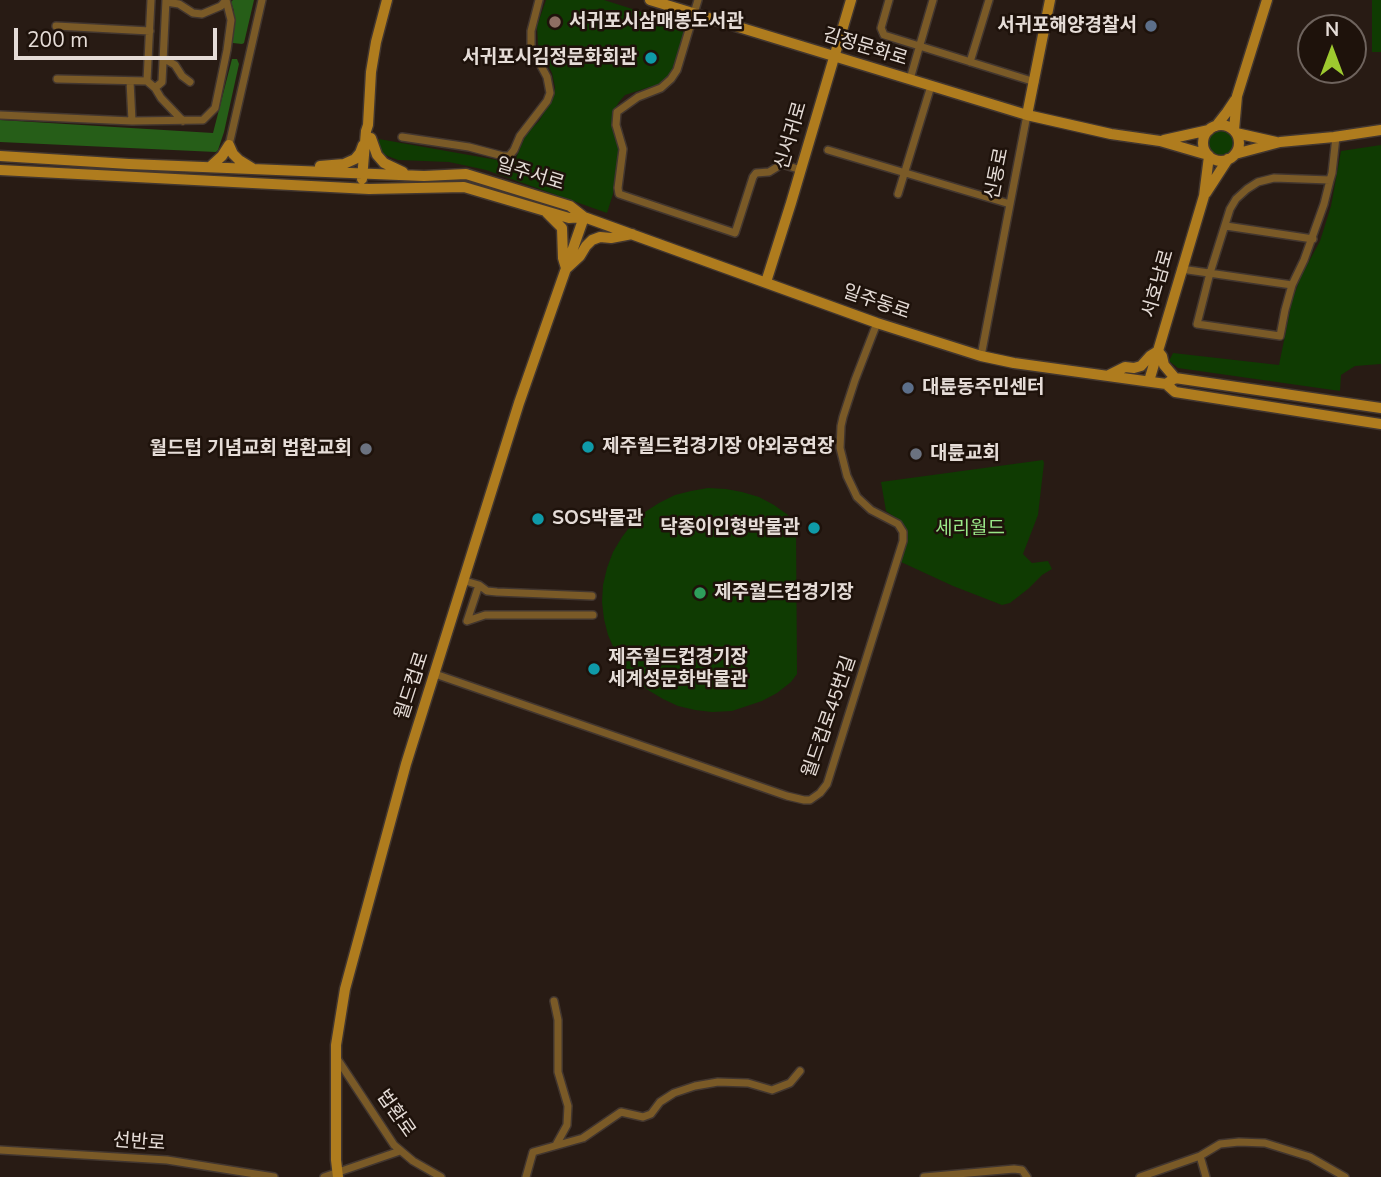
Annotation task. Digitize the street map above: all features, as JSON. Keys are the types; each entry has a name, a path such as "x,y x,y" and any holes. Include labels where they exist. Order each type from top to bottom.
{"main road":[{"path":"387,0 376,42 366,131 377,155 384,163 404,172 424,176"},
{"name":"김정문화로","path":"650,0 1027,115"},
{"name":"신서귀로","path":"766,282 852,0"},
{"name":"신동로","path":"1027,115 1051,0"},
{"path":"1204,196 1239,143 1235,132 1237,96 1267,0"},
{"path":"1204,196 1209,155 1203,142 1237,96"},
{"path":"1027,115 1111,134 1160,141 1218,160 1280,142 1381,130"},
{"path":"1160,141 1225,126 1235,132 1280,142"},
{"path":"300,171 312,165 344,164 355,159 368,138"},
{"path":"365,188 368,138"},
{"path":"210,167 229,145"},
{"path":"229,145 233,154 253,169"},
{"name":"일주서로","path":"0,156 424,176 466,174 570,206 584,217"},
{"name":"일주서로","path":"0,170 365,188 464,187 569,218 584,217"},
{"name":"서호남로","path":"1149,381 1204,196"},
{"path":"542,210 562,228 566,268 592,240 633,234"},
{"name":"일주동로","path":"584,217 877,323 981,356 1109,376 1171,381 1381,408"},
{"name":"월드컵로","path":"337,1174 336,1056 338,1024 349,976 406,764 519,403 584,217"},
{"path":"1109,376 1125,367 1141,366 1158,351 1171,381"},
{"name":"일주동로","path":"1171,381 1175,392 1381,424"},
{"path":"1345,402 1381,401"}],"street":[{"path":"147,81 151,0"},
{"path":"155,88 162,82 166,1 179,4 193,13 202,14 221,6 226,0"},
{"path":"0,115 132,121 203,120 215,108 227,50 231,20 226,0"},
{"path":"229,145 262,0"},
{"path":"402,137 509,156 551,93 547,77 531,47 531,31 539,0"},
{"path":"698,0 677,70 671,79 661,88 638,97 617,111 615,125 623,149 619,194 735,233 756,173 769,172 782,164 801,170"},
{"path":"889,0 882,25 882,32 889,37 1035,82"},
{"path":"909,79 933,0"},
{"path":"970,62 989,0"},
{"path":"55,26 150,31"},
{"path":"163,58 175,65 190,82"},
{"path":"57,79 147,81 183,121"},
{"path":"130,81 132,121"},
{"path":"898,194 931,86"},
{"name":"신동로","path":"981,356 1027,115"},
{"path":"1330,180 1274,178 1258,182 1236,199 1230,209 1210,273 1197,324 1280,336 1292,285 1313,239 1330,180 1336,137"},
{"path":"828,150 1010,204"},
{"path":"1226,226 1313,239"},
{"path":"1181,269 1292,285"},
{"name":"월드컵로45번길","path":"435,674 788,796 810,800 820,793 827,784 903,541 903,531 898,524 871,510 857,497 847,476 840,448 843,417 877,323"},
{"path":"465,581 479,585 487,591 592,596"},
{"path":"479,585 467,621 485,615 593,615"},
{"path":"554,1001 558,1020 558,1072 568,1106 567,1125 556,1145"},
{"name":"법환로","path":"336,1056 400,1151 441,1177"},
{"path":"526,1177 533,1152 583,1138 621,1112 643,1117 651,1114 660,1102 674,1093 718,1082 748,1083 772,1090 790,1083 800,1071"},
{"path":"1140,1177 1200,1156 1220,1144 1238,1142 1265,1143 1310,1157 1345,1177"},
{"name":"선반로","path":"0,1150 167,1160 274,1177"},
{"path":"324,1177 400,1151"},
{"path":"1200,1156 1206,1177"},
{"path":"924,1177 1014,1168 1022,1170 1027,1177"}],"green space":[{"path":"233,0 254,0 242,44 233,43 231,39"},
{"path":"546,0 604,0 686,26 673,70 667,79 625,95 614,110 612,118 620,148 613,194 607,213 486,170 449,162 398,160 379,150 379,139 514,163 526,134 539,121 554,96 552,73 538,44 537,26"},
{"path":"1372,0 1381,0 1381,52 1372,52"},
{"path":"232,59 237,59 239,64 224,132 216,152 0,142 0,120 213,133"},
{"path":"1221,131 1232,138 1233,143 1226,154 1221,155 1210,148 1209,143 1216,132"},
{"path":"1381,145 1381,364 1355,366 1341,375 1340,391 1178,368 1169,361 1173,353 1279,365 1292,301 1301,276 1320,241 1331,206 1341,151"},
{"name":"세리월드","path":"1043,460 1038,515 1023,554 1032,563 1048,561 1052,569 1010,603 1002,605 901,562 906,530 900,521 886,511 881,482"},
{"name":"제주월드컵경기장","path":"708,488 726,489 759,497 788,515 796,526 797,674 777,693 732,711 712,712 678,706 648,690 624,666 615,651 608,635 602,602 603,585 613,552 632,524 645,512 675,495"}],"place":[{"name":"서귀포시삼매봉도서관","path":"555,22"},
{"name":"서귀포해양경찰서","path":"1151,26"},
{"name":"서귀포시김정문화회관","path":"651,58"},
{"name":"대륜동주민센터","path":"908,388"},
{"name":"제주월드컵경기장 야외공연장","path":"588,447"},
{"name":"월드텁 기념교회 법환교회","path":"366,449"},
{"name":"대륜교회","path":"916,454"},
{"name":"SOS박물관","path":"538,519"},
{"name":"닥종이인형박물관","path":"814,528"},
{"name":"제주월드컵경기장","path":"700,593"},
{"name":"제주월드컵경기장 세계성문화박물관","path":"594,669"}]}
